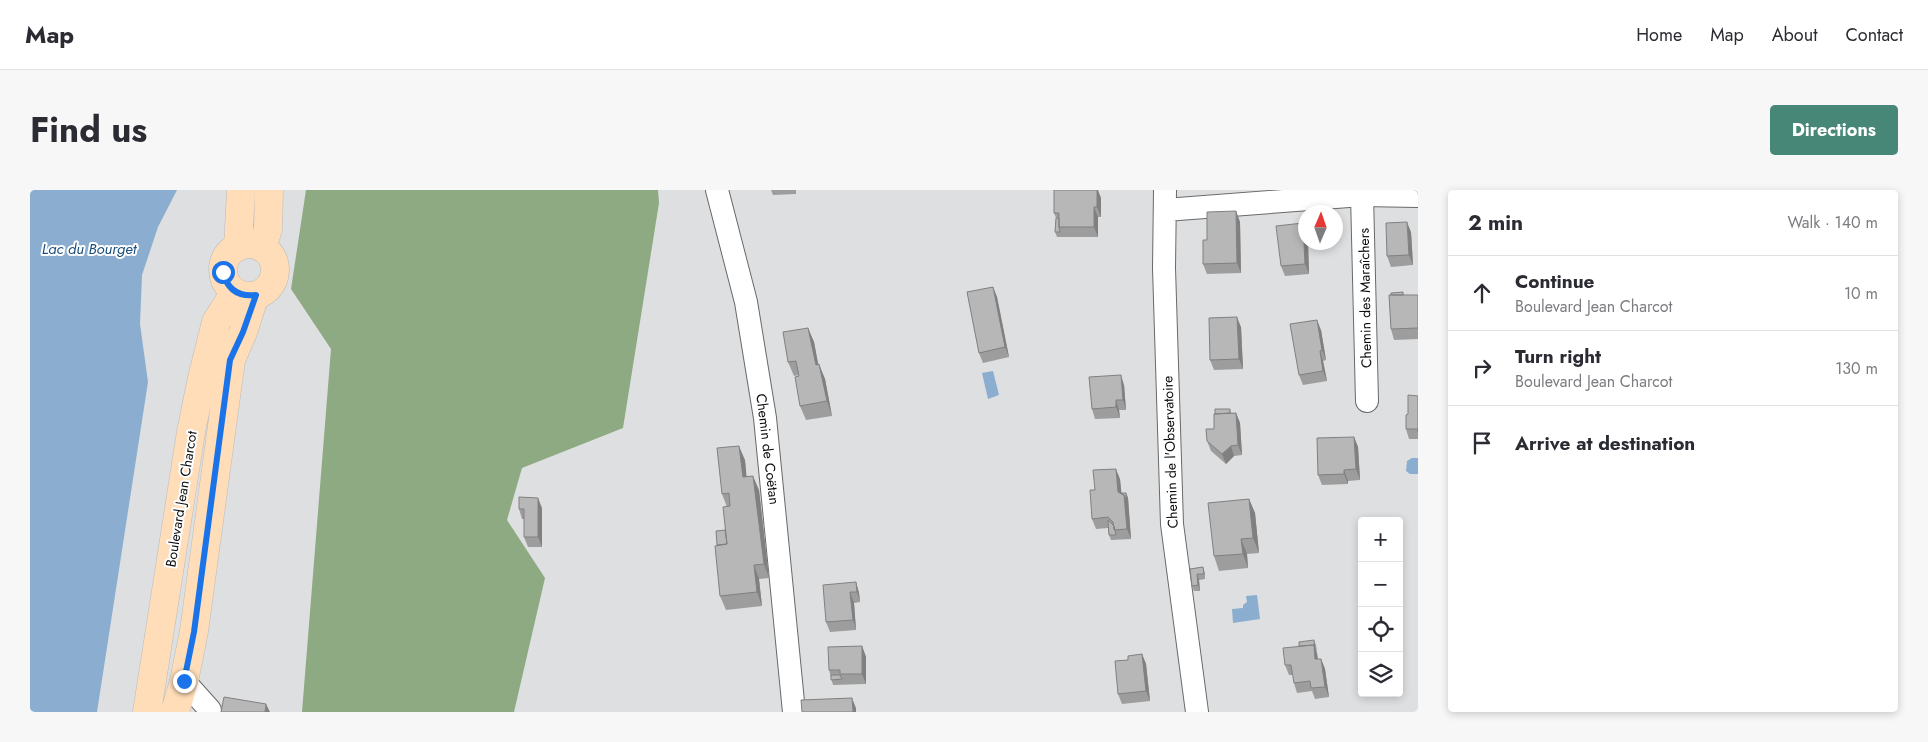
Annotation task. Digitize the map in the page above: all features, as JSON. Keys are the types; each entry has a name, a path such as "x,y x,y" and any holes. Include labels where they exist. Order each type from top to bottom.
{"main road":[{"path":"240,190 250,247"},
{"path":"245,294 225,280 224,265 231,251 250,247 268,229 269,190"},
{"name":"Boulevard Jean Charcot","path":"147,712 191,432 216,322 245,294 267,289 274,276 275,268 269,253 250,247"},
{"name":"Boulevard Jean Charcot","path":"175,712 184,681 194,632 230,360 243,332 245,294"}],"street":[{"name":"Chemin de Coëtan","path":"717,190 746,302 765,418 794,712"},
{"path":"1165,200 1365,193 1418,196"},
{"name":"Chemin des Maraîchers","path":"1365,193 1367,401"},
{"name":"Chemin de l'Observatoire","path":"1165,200 1164,268 1172,524 1197,712"},
{"path":"184,681 210,712"}],"green space":[{"path":"306,190 658,190 659,203 623,428 522,468 507,520 545,578 514,712 302,712 331,349 291,289"}],"water":[{"name":"Lac du Bourget","path":"30,190 177,190 158,227 142,275 140,324 148,382 97,712 30,712"},
{"path":"993,371 999,395 988,399 982,373"},
{"path":"1412,458 1418,458 1418,474 1410,474 1406,471 1407,461"},
{"path":"1257,595 1260,619 1233,623 1232,609 1243,608 1243,605 1247,602 1246,596"}],"building":[{"path":"1054,190 1097,190 1097,207 1094,207 1094,227 1059,227 1059,213 1054,213"},
{"path":"1236,211 1237,263 1203,264 1203,240 1207,240 1207,212"},
{"path":"1056,218 1059,218 1060,232 1055,232"},
{"path":"1407,222 1409,255 1387,256 1386,223"},
{"path":"1298,224 1298,250 1304,250 1305,264 1281,266 1276,226"},
{"path":"993,287 1005,347 979,353 967,292"},
{"path":"1403,292 1403,295 1391,295 1391,293"},
{"path":"1389,295 1418,295 1418,328 1391,329"},
{"path":"1237,317 1239,359 1210,360 1209,318"},
{"path":"1317,320 1323,371 1299,375 1290,324"},
{"path":"808,328 816,365 819,364 827,401 800,406 795,377 799,376 796,361 788,362 783,332"},
{"path":"1121,375 1123,400 1116,400 1116,407 1092,409 1089,377"},
{"path":"1408,395 1418,396 1418,429 1406,429"},
{"path":"1215,409 1230,409 1230,413 1215,414"},
{"path":"1236,413 1238,445 1231,446 1222,454 1207,441 1206,429 1214,429 1214,414"},
{"path":"1354,437 1356,469 1344,470 1344,474 1318,475 1317,438"},
{"path":"739,446 743,477 753,476 764,564 754,565 757,592 720,596 715,546 727,544 723,507 730,506 729,493 722,494 717,448"},
{"path":"1116,469 1118,492 1124,495 1127,529 1114,530 1113,522 1108,517 1092,519 1090,490 1095,490 1093,470"},
{"path":"519,497 538,498 538,537 524,537 524,509 519,509"},
{"path":"1249,499 1253,538 1241,539 1243,554 1214,556 1208,503"},
{"path":"1108,520 1114,526 1116,535 1109,535"},
{"path":"725,530 727,544 717,545 716,531"},
{"path":"1203,567 1204,574 1197,574 1198,585 1192,586 1190,569"},
{"path":"856,582 857,592 850,592 853,620 826,622 823,585"},
{"path":"1314,640 1315,650 1314,645 1299,646 1299,642"},
{"path":"1314,645 1315,659 1321,659 1325,687 1311,688 1310,681 1294,683 1291,665 1285,665 1283,648"},
{"path":"862,646 862,674 840,674 840,670 829,670 828,647"},
{"path":"1142,654 1146,691 1118,694 1115,661 1128,660 1128,656"},
{"path":"831,675 840,675 842,679 831,680"},
{"path":"224,697 266,704 265,712 221,712"},
{"path":"852,698 853,712 802,712 801,700"}],"route":[{"path":"184,681 194,632 230,360 243,332 256,295 241,295 235,292 229,287 223,272"}]}
